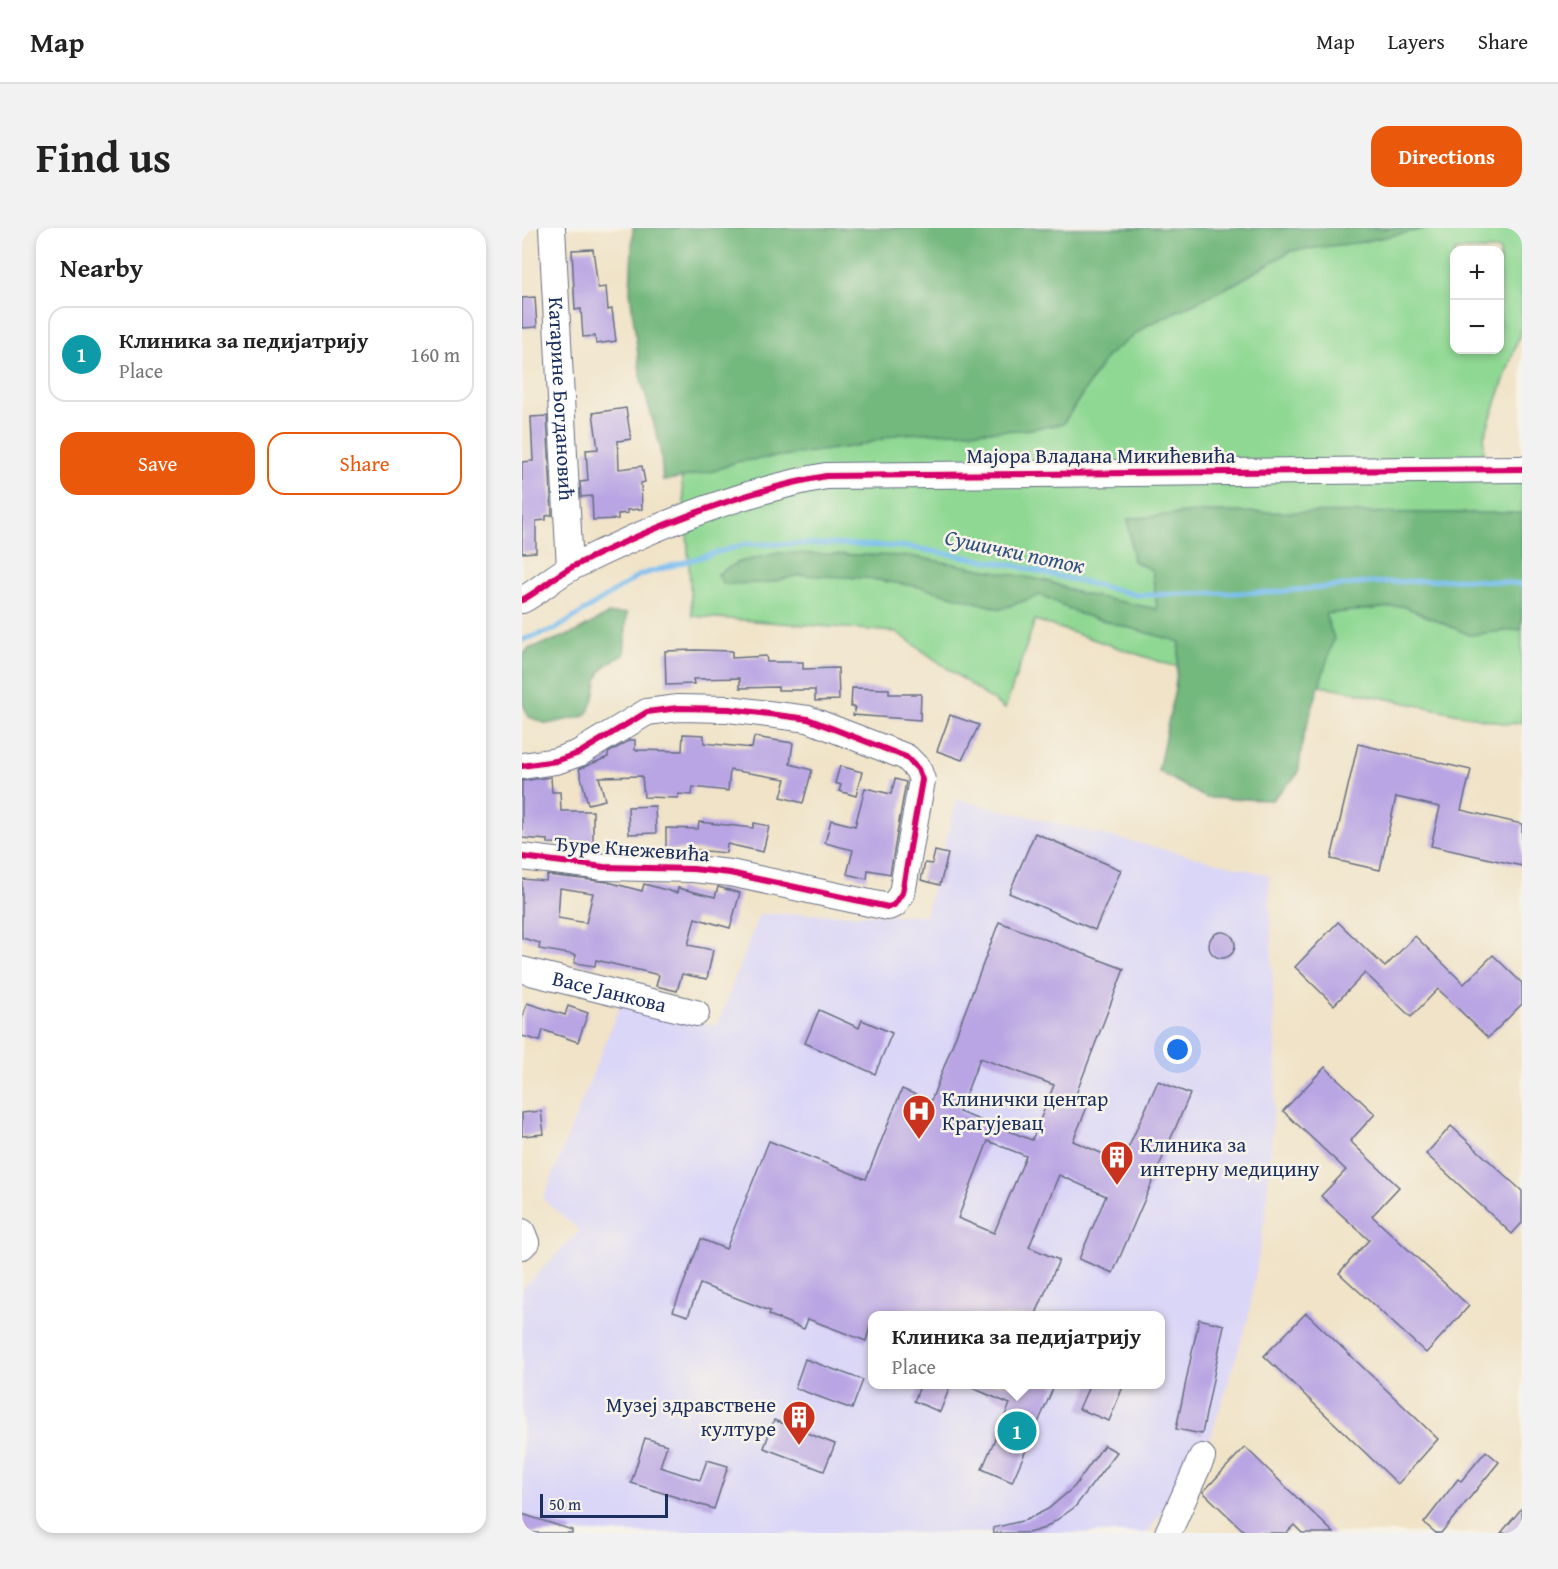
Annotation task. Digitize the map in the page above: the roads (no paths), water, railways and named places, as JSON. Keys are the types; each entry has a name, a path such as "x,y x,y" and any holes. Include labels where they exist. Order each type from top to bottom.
{"street":[{"name":"Катарине Богдановић","path":"552,228 570,568"},
{"name":"Мајора Владана Микићевића","path":"522,600 570,568 686,517 751,492 826,476 1522,469"},
{"name":"Ђуре Кнежевића","path":"522,765 556,761 579,753 647,712 678,708 729,709 808,719 906,758 918,769 922,780 902,893 894,905 888,907 730,873 693,869 604,867 522,857"},
{"name":"Васе Јанкова","path":"522,970 696,1012"},
{"path":"522,1232 526,1242 522,1246"},
{"path":"1168,1533 1202,1457"}],"waterway":[{"name":"Сушички поток","path":"522,640 556,629 640,575 746,544 908,547 1012,565 1137,595 1276,592 1367,583 1465,579 1522,584"}],"place":[{"name":"Клинички центар Крагујевац","path":"919,1140"},
{"name":"Клиника за интерну медицину","path":"1117,1186"},
{"name":"Клиника за педијатрију","path":"1017,1431"},
{"name":"Музеј здравствене културе","path":"799,1446"}]}
